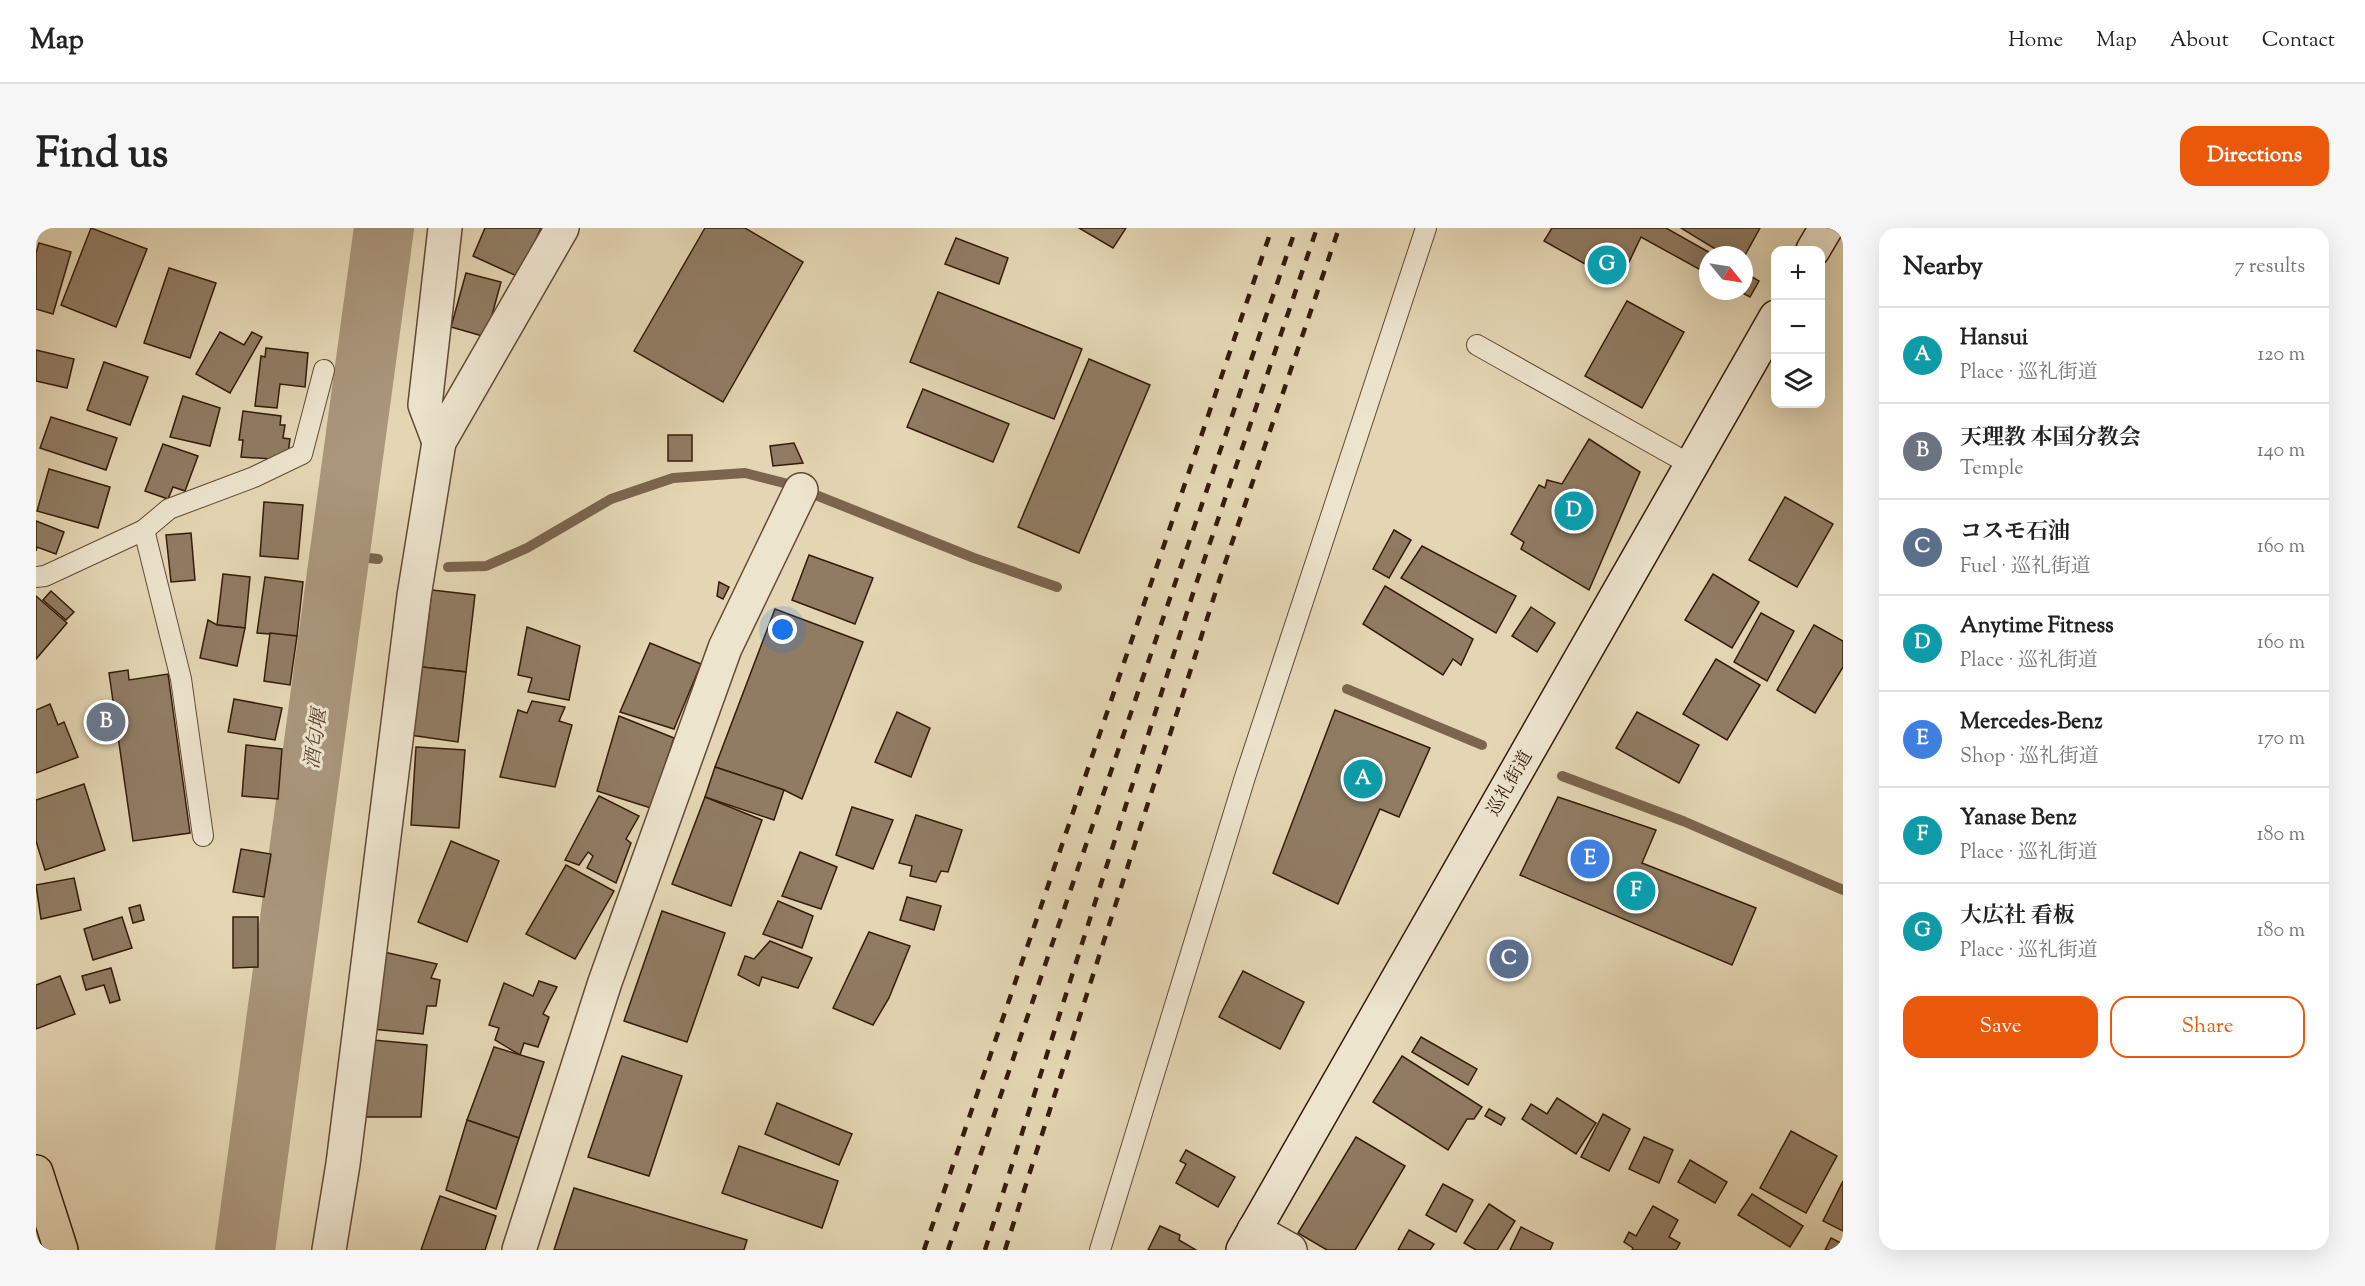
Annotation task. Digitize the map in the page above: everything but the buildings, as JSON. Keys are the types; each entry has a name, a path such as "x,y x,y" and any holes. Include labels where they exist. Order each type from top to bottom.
{"highway":[{"path":"36,1172 62,1250"}],"street":[{"path":"439,442 424,405 445,228"},
{"path":"329,1250 343,1164 414,596 439,442 562,228"},
{"path":"1815,246 1826,228"},
{"name":"巡礼街道","path":"1248,1240 1771,326"},
{"path":"519,1250 605,982 725,648 801,490"},
{"path":"1248,1240 1290,1250"}],"lane":[{"path":"1100,1250 1249,766 1426,228"},
{"path":"1477,345 1691,465"},
{"path":"36,577 45,576 75,563 144,530 169,509 254,477 302,454 324,369"},
{"path":"144,530 181,679 203,836"}],"waterway":[{"name":"酒匂堰","path":"245,1250 384,228"},
{"path":"448,567 486,566 527,548 611,499 673,478 745,473 788,484 974,558 1057,587"},
{"path":"340,555 378,559"},
{"path":"1347,689 1482,745"},
{"path":"1562,776 1683,821 1843,890"}],"railway":[{"path":"924,1250 1272,228"},
{"path":"948,1250 1296,228"},
{"path":"985,1250 1195,587 1317,228"},
{"path":"1005,1250 1221,575 1339,228"}],"place":[{"name":"大広社 看板","path":"1607,265"},
{"name":"Anytime Fitness","path":"1574,511"},
{"name":"天理教 本国分教会","path":"106,722"},
{"name":"Hansui","path":"1363,779"},
{"name":"Mercedes-Benz","path":"1590,859"},
{"name":"Yanase Benz","path":"1636,891"},
{"name":"コスモ石油","path":"1509,959"}]}
